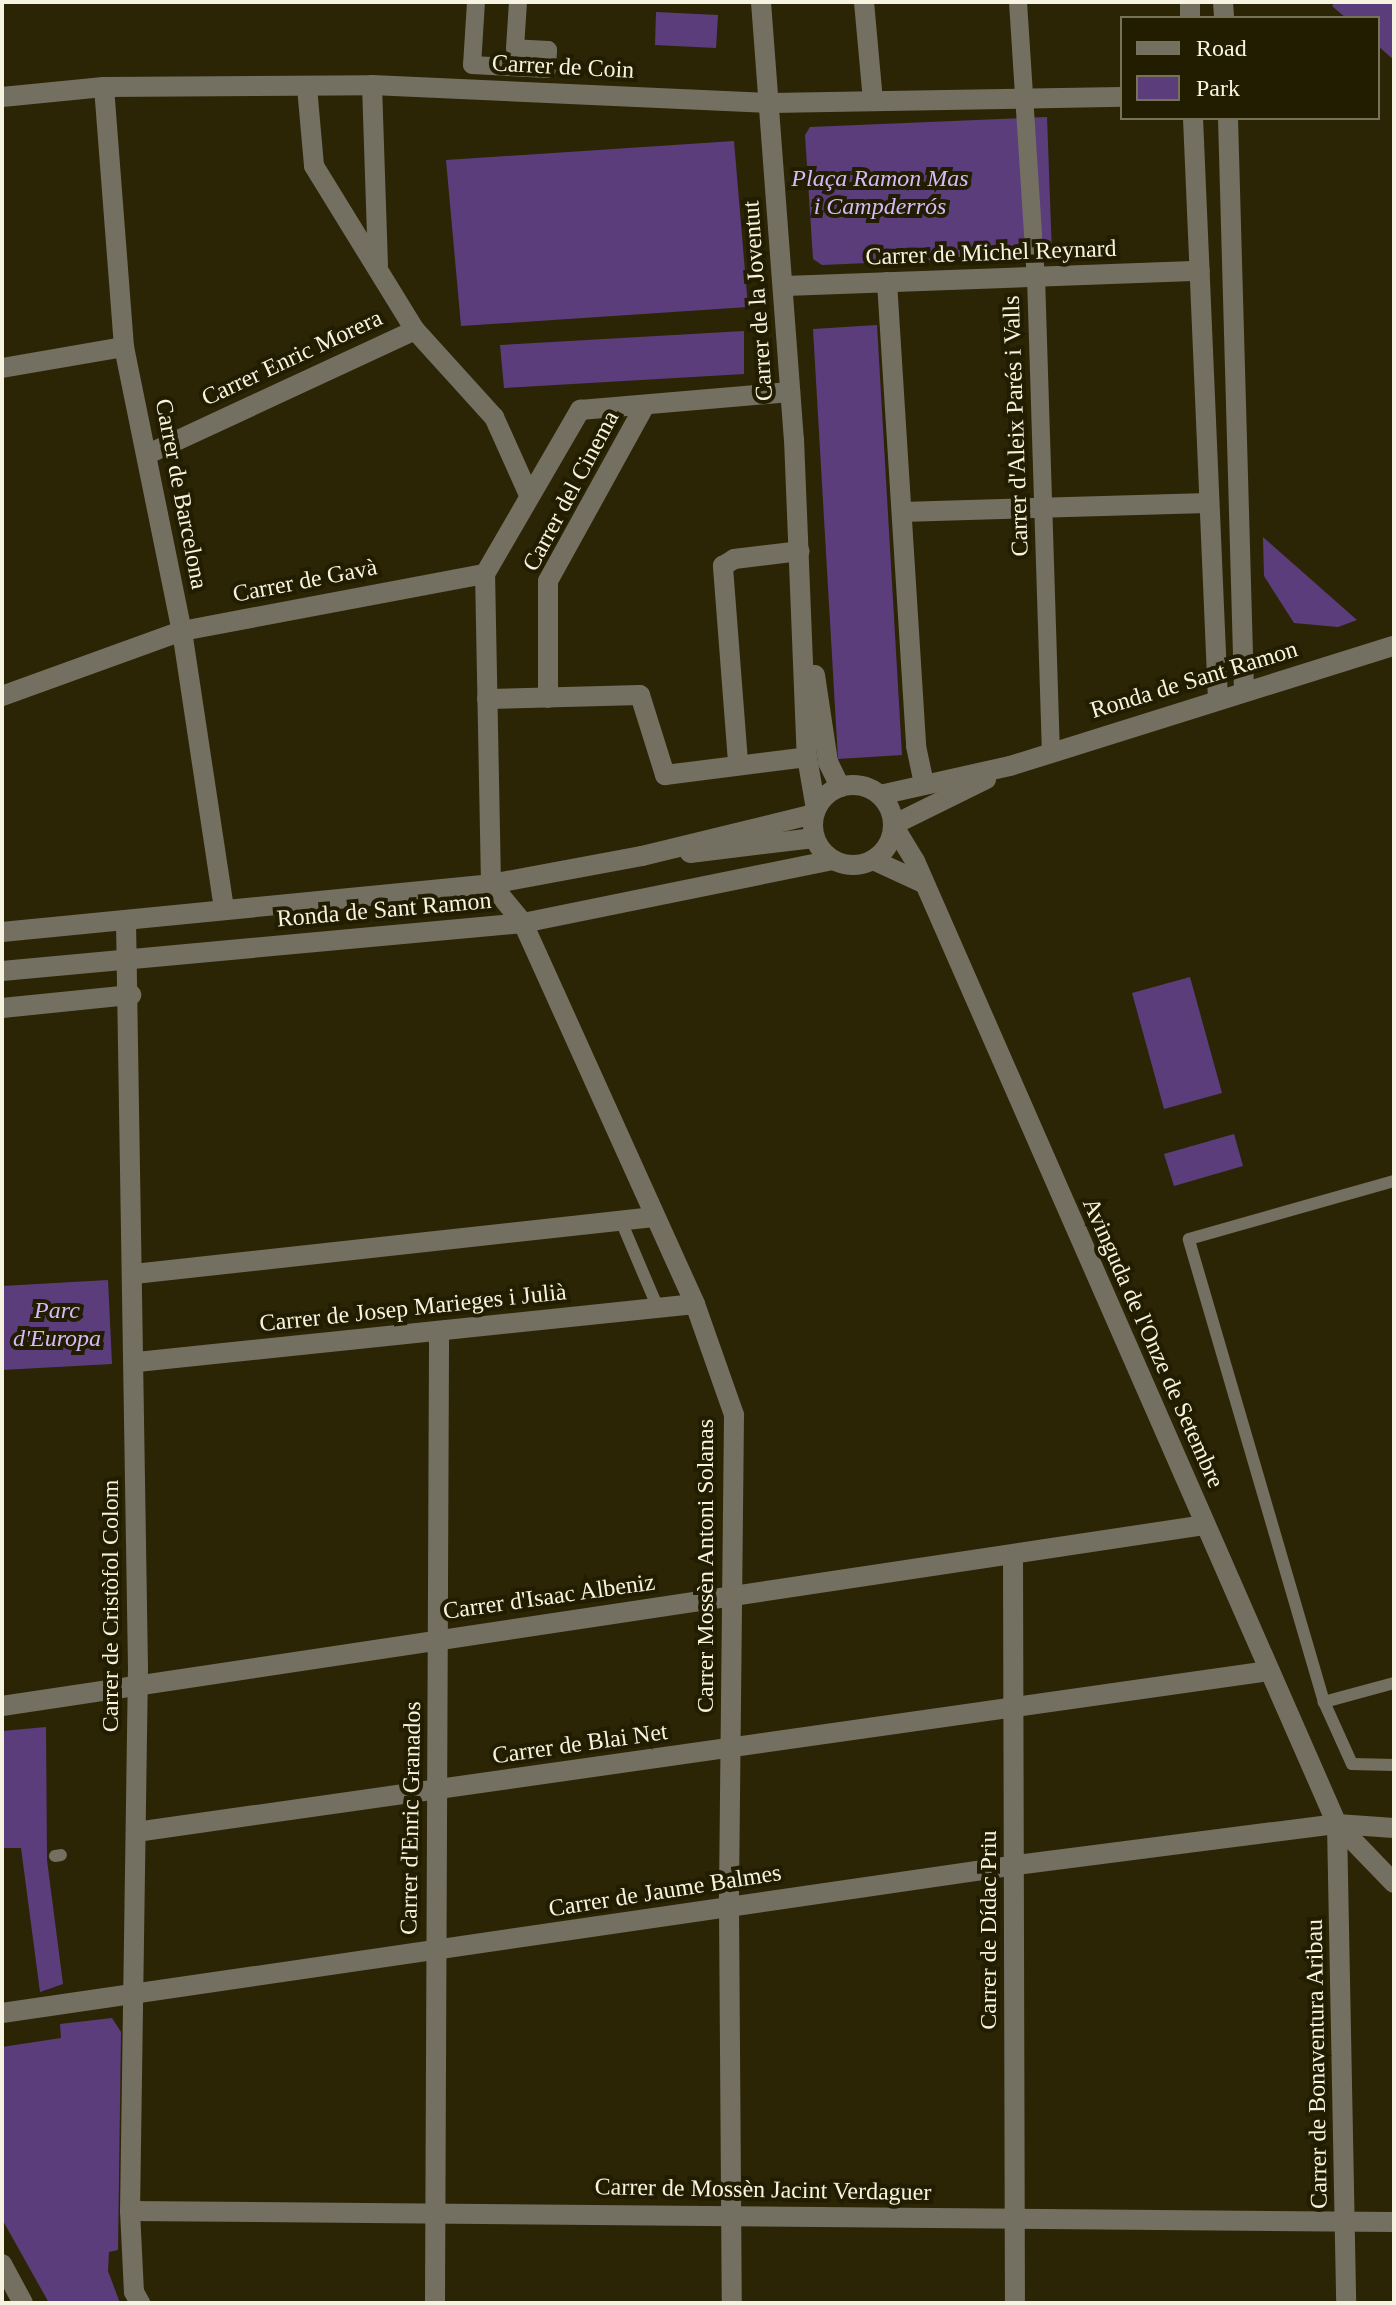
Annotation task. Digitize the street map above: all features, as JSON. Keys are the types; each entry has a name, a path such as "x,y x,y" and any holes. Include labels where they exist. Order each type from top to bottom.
{"street":[{"path":"476,2 472,65 547,69 548,50 515,48 518,2"},
{"name":"Carrer de la Joventut","path":"761,2 785,286 803,597 807,757 815,812"},
{"path":"864,2 873,101"},
{"name":"Carrer d'Aleix Parés i Valls","path":"1018,2 1036,277 1051,754"},
{"path":"372,85 378,265"},
{"name":"Carrer de Coin","path":"2,97 104,87 203,97 307,87 372,85 771,103 1120,97"},
{"name":"Carrer de Barcelona","path":"104,87 124,347 182,631 224,910"},
{"path":"307,87 314,166 378,265 415,330 494,417 529,495"},
{"path":"1193,120 1200,350 1218,699"},
{"path":"1228,120 1244,690"},
{"name":"Carrer de Michel Reynard","path":"785,286 1200,271"},
{"path":"887,282 916,746 924,784"},
{"name":"Carrer Enric Morera","path":"148,454 415,330"},
{"path":"2,368 124,347"},
{"path":"1200,350 1236,349"},
{"path":"491,884 485,574 580,410 790,392"},
{"name":"Carrer del Cinema","path":"548,698 548,581 645,405"},
{"path":"902,512 1208,503"},
{"path":"738,762 723,566 734,559 800,551"},
{"name":"Carrer de Gavà","path":"2,696 182,631 485,574"},
{"path":"1214,596 1243,595"},
{"name":"Carrer de la Joventut","path":"803,597 828,762 840,787"},
{"name":"Ronda de Sant Ramon","path":"4,932 491,884 642,856 815,812 840,787 861,786 880,795 1010,766 1244,690 1394,646"},
{"path":"487,699 640,695 665,775 738,762 807,757"},
{"name":"Ronda de Sant Ramon","path":"893,825 1010,766"},
{"path":"880,795 889,807 893,825 889,842 873,860 921,882"},
{"path":"815,812 814,838 832,860"},
{"name":"Avinguda de l'Onze de Setembre","path":"893,825 909,849 1337,1824"},
{"name":"Ronda de Sant Ramon","path":"642,856 708,852 814,838"},
{"name":"Ronda de Sant Ramon","path":"708,852 767,873"},
{"name":"Ronda de Sant Ramon","path":"2,971 523,923 832,860 850,866 873,860"},
{"name":"Carrer Mossèn Antoni Solanas","path":"491,884 523,923 695,1304 734,1415 729,1907 732,2303"},
{"name":"Carrer de Cristòfol Colom","path":"126,921 131,995 137,1362 138,1685 130,2211 137,2297"},
{"path":"2,1008 131,995"},
{"path":"134,1274 654,1217"},
{"name":"Carrer de Josep Marieges i Julià","path":"137,1362 695,1304"},
{"name":"Carrer d'Enric Granados","path":"435,2303 439,1333"},
{"name":"Carrer d'Isaac Albeniz","path":"2,1706 440,1639 1013,1557 1205,1525"},
{"name":"Carrer de Dídac Priu","path":"1013,1557 1015,2303"},
{"name":"Carrer de Blai Net","path":"136,1832 1269,1671"},
{"path":"1337,1824 1394,1883"},
{"name":"Carrer de Jaume Balmes","path":"2,2013 134,1998 1016,1865 1337,1824 1394,1828"},
{"name":"Carrer de Bonaventura Aribau","path":"1337,1824 1347,2222 1346,2303"},
{"name":"Carrer de Mossèn Jacint Verdaguer","path":"130,2211 435,2210 1016,2221 1394,2222"},
{"path":"2,2264 23,2303"}],"lane":[{"path":"1394,1181 1189,1239 1324,1702 1352,1764 1394,1765"},
{"path":"621,1221 658,1308"},
{"path":"1324,1702 1394,1683"}],"green space":[{"path":"1335,2 1394,2 1394,60 1380,48 1380,16 1344,16 1332,6"},
{"path":"656,12 718,15 716,48 655,45"},
{"name":"Plaça Ramon Mas i Campderrós","path":"1047,117 1052,255 822,265 813,259 805,135 810,127"},
{"path":"734,141 748,307 461,326 446,160"},
{"path":"877,325 902,755 838,759 813,329"},
{"path":"744,331 744,374 504,388 500,345"},
{"path":"1263,537 1357,620 1338,627 1294,623 1264,576"},
{"path":"1190,977 1222,1093 1164,1109 1132,993"},
{"path":"1234,1134 1243,1166 1174,1186 1164,1154"},
{"name":"Parc d'Europa","path":"108,1280 112,1364 2,1370 2,1286"},
{"path":"46,1727 47,1860 63,1984 40,1992 21,1848 2,1848 2,1731"},
{"path":"112,2018 121,2032 118,2250 109,2252 108,2271 120,2303 49,2303 2,2219 2,2047 61,2038 60,2024"}]}
